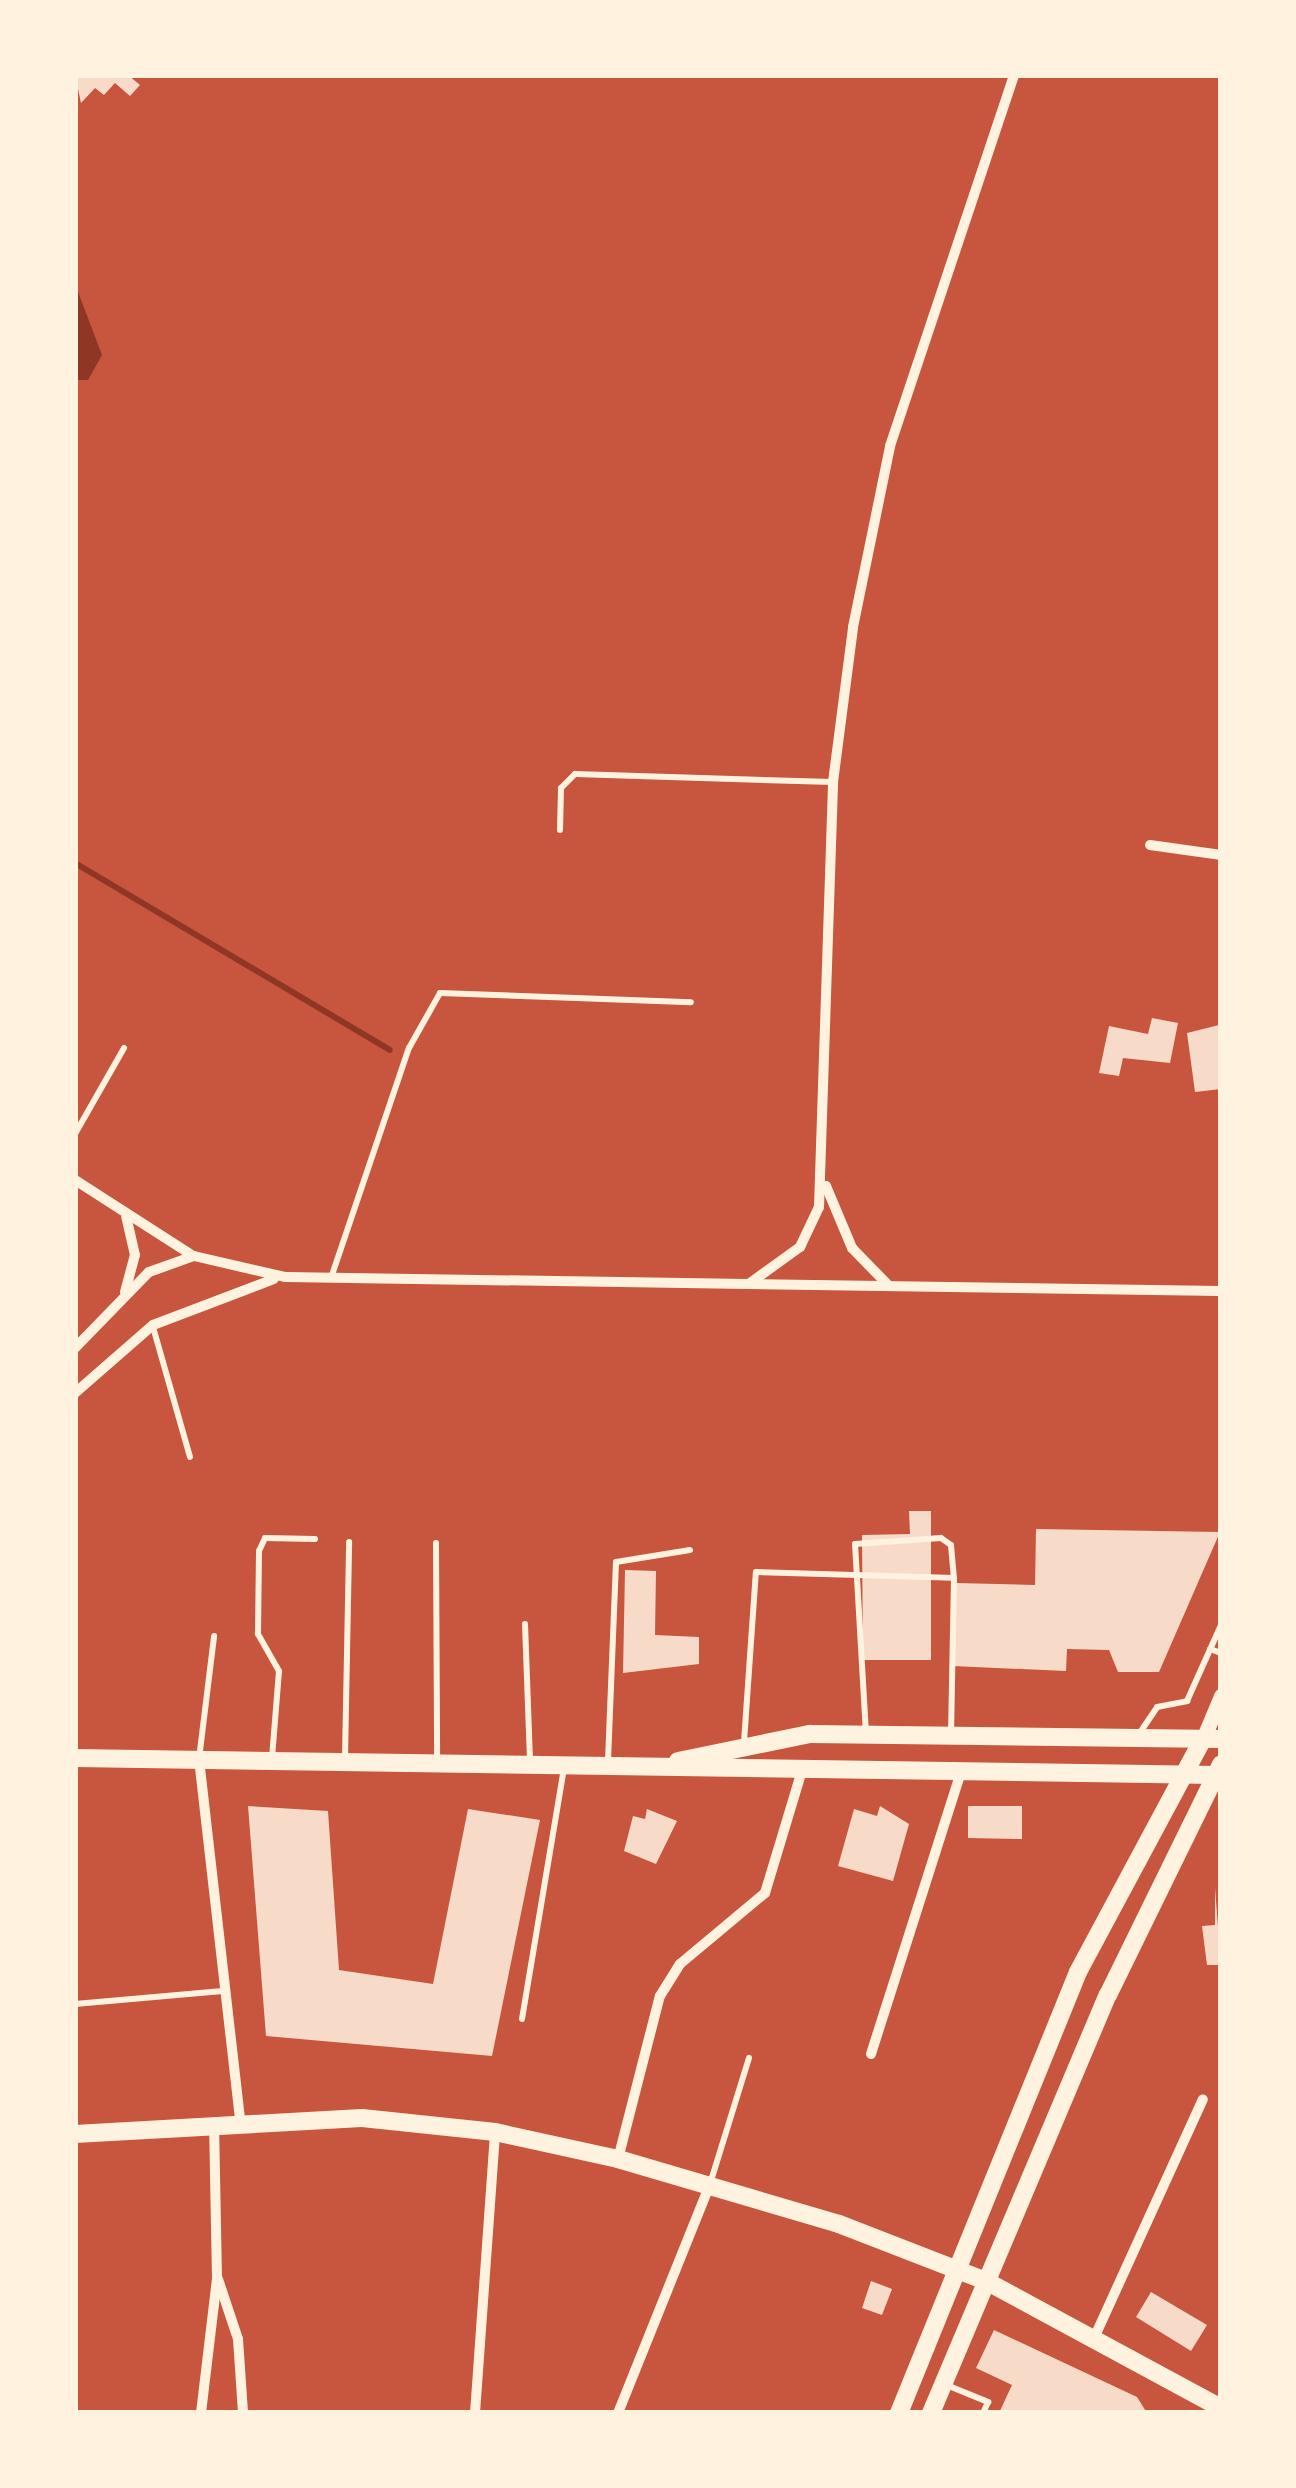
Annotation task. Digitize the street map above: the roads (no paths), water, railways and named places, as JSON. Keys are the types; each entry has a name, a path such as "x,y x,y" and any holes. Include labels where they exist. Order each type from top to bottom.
{"main road":[{"path":"673,1762 744,1744 866,1735 1212,1739"},
{"path":"899,2413 1078,1972 1186,1776 1212,1739"},
{"path":"75,1758 673,1762 801,1774 1186,1776 1219,1771"},
{"path":"930,2413 986,2280 1219,1771"},
{"path":"75,2134 240,2118 495,2132 618,2159 710,2184 986,2280 1221,2408"}],"street":[{"path":"750,1282 808,1236 824,1180 832,782 890,446 1014,75"},
{"path":"1150,845 1221,856"},
{"path":"75,1180 194,1256 285,1277 1221,1291"},
{"path":"824,1180 842,1231 889,1285"},
{"path":"122,1300 134,1256 126,1216"},
{"path":"75,1348 160,1265 194,1256"},
{"path":"75,1393 153,1325 285,1277"},
{"path":"1212,1739 1221,1696"},
{"path":"199,1759 240,2118"},
{"path":"618,2159 660,1996 680,1964 765,1893 801,1774"},
{"path":"871,2054 960,1775"},
{"path":"1095,2336 1203,2099"},
{"path":"201,2413 218,2278 214,2120"},
{"path":"475,2413 495,2132"},
{"path":"618,2413 710,2184"},
{"path":"218,2278 238,2338 243,2413"}],"lane":[{"path":"560,830 561,788 575,774 832,782"},
{"path":"332,1275 409,1048 440,993 692,1002"},
{"path":"75,1134 124,1048"},
{"path":"153,1325 190,1457"},
{"path":"272,1760 279,1671 258,1634 259,1550 265,1538 316,1539"},
{"path":"866,1735 856,1575 860,1539 942,1538 952,1546 954,1578 951,1738"},
{"path":"345,1760 349,1542"},
{"path":"436,1543 437,1760"},
{"path":"608,1761 616,1562 690,1550"},
{"path":"744,1744 752,1577 954,1578"},
{"path":"525,1624 530,1760"},
{"path":"1136,1740 1157,1706 1186,1702 1221,1625"},
{"path":"199,1759 214,1636"},
{"path":"1210,1649 1221,1653"},
{"path":"522,2019 564,1760"},
{"path":"75,2004 226,1991"},
{"path":"710,2184 749,2058"},
{"path":"943,2384 988,2402 983,2413"}],"waterway":[{"path":"75,863 390,1050"}]}
